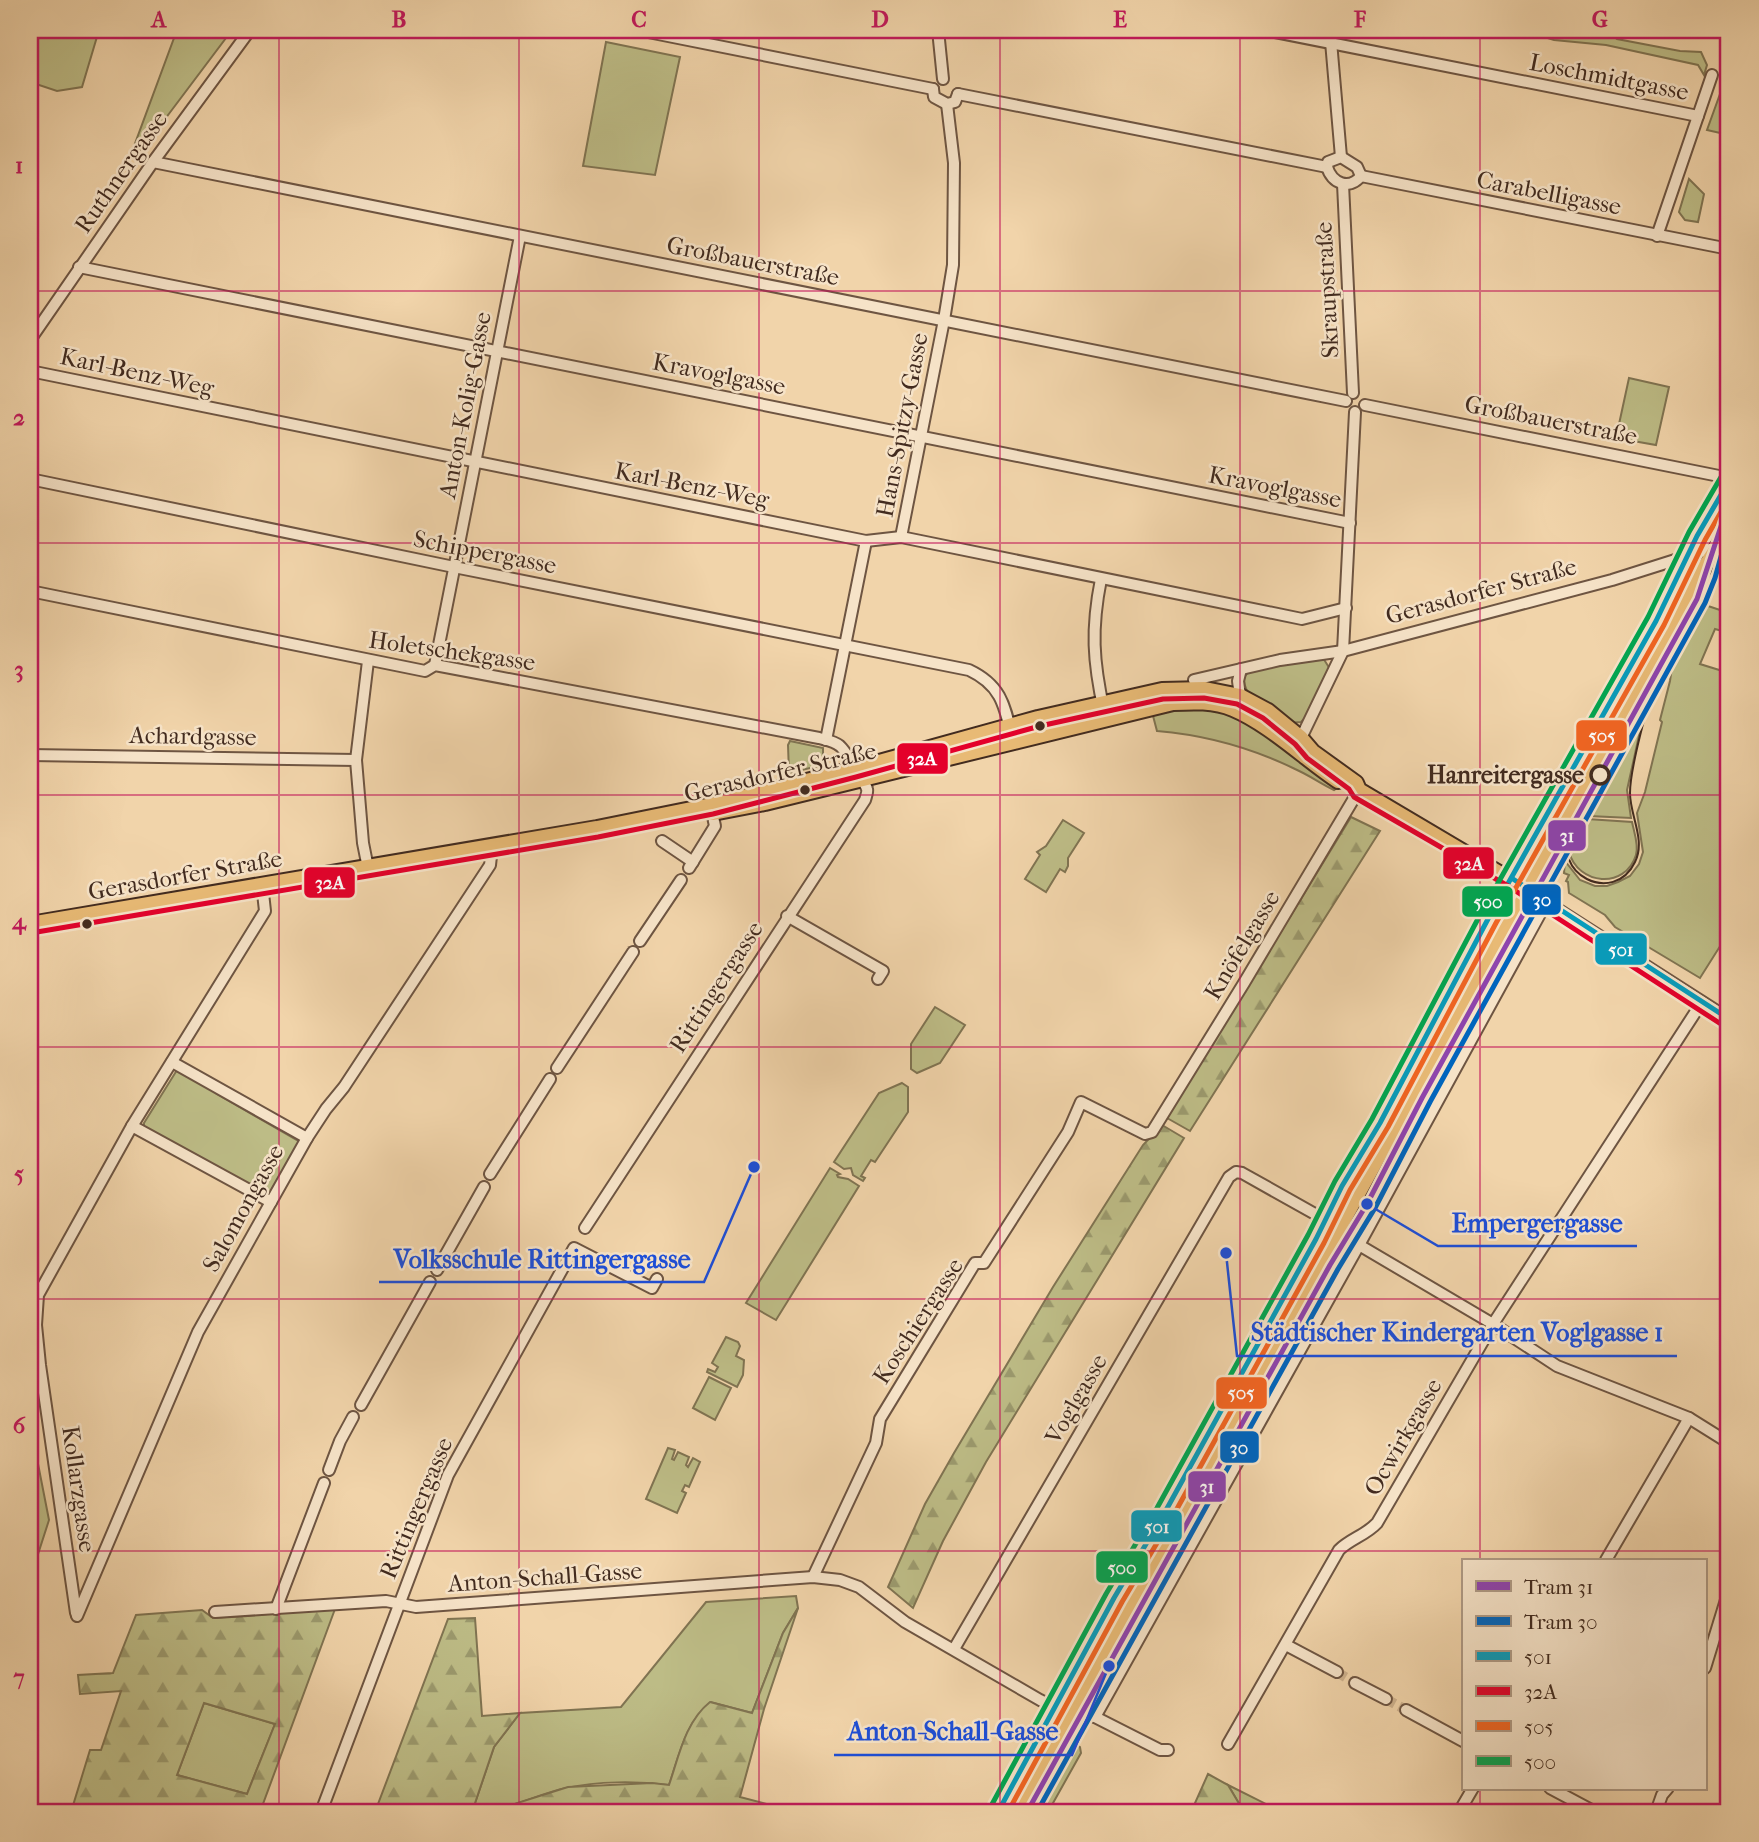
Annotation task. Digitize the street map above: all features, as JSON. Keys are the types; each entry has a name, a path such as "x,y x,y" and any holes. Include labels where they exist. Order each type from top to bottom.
{"main road":[{"path":"998,1812 1114,1598 1165,1512 1380,1123 1488,919 1657,621 1697,536 1729,479"},
{"path":"1016,1812 1198,1486 1682,603 1724,545 1729,529"},
{"name":"Gerasdorfer Straße","path":"30,924 712,809 1013,741 1162,690 1205,689 1268,711 1301,738"},
{"name":"Gerasdorfer Straße","path":"1237,702 1257,722 1329,775 1353,790 1359,790"},
{"name":"Gerasdorfer Straße","path":"858,774 1038,718 1104,710"},
{"path":"1301,738 1313,752 1356,783 1359,790 1526,889"}],"street":[{"name":"Ruthnergasse","path":"30,340 153,162 250,30"},
{"path":"638,30 684,34 933,89"},
{"path":"938,30 943,79"},
{"name":"Loschmidtgasse","path":"1265,30 1698,117"},
{"path":"1329,30 1341,157"},
{"path":"1657,236 1712,75"},
{"path":"943,79 954,85 958,94 955,102 947,104 934,97 935,83 943,79"},
{"path":"958,94 1327,167 1334,179 1343,184 1351,184 1361,176 1357,167 1341,157"},
{"name":"Hans-Spitzy-Gasse","path":"901,537 953,265 954,163 947,104"},
{"path":"1327,167 1328,162 1341,157"},
{"name":"Großbauerstraße","path":"153,162 944,320 1349,397"},
{"name":"Carabelligasse","path":"1361,176 1729,249"},
{"name":"Skraupstraße","path":"1343,184 1349,397"},
{"name":"Anton-Kolig-Gasse","path":"435,664 520,236"},
{"name":"Kravoglgasse","path":"79,267 1350,523"},
{"name":"Karl-Benz-Weg","path":"30,371 866,541 901,537 1302,619 1346,608"},
{"path":"1301,738 1343,650 1360,409 1348,408 1349,397"},
{"name":"Großbauerstraße","path":"1360,409 1729,479"},
{"name":"Schippergasse","path":"30,479 454,568 969,670 980,675 999,694 1013,741"},
{"path":"858,774 845,750 839,744 827,740 866,541"},
{"name":"Gerasdorfer Straße","path":"1194,680 1343,650 1612,580 1724,545"},
{"path":"1101,579 1095,610 1093,648 1104,710"},
{"name":"Holetschekgasse","path":"30,592 368,661 425,671 435,664 827,740"},
{"path":"368,661 356,760 363,843 368,868"},
{"path":"1237,702 1241,669"},
{"name":"Achardgasse","path":"30,755 356,760"},
{"name":"Rittingergasse","path":"585,1228 865,800 868,790 858,774"},
{"name":"Knöfelgasse","path":"1081,1102 1145,1134 1152,1132 1359,790"},
{"path":"662,841 691,865 715,826 712,809"},
{"name":"Salomongasse","path":"77,1616 198,1332 307,1138 344,1087 490,865 492,847"},
{"path":"640,942 681,880"},
{"name":"Kollarzgasse","path":"77,1616 40,1364 36,1325 38,1295 132,1126 265,911 262,884"},
{"path":"1526,889 1729,1018"},
{"path":"1095,1717 1359,1245 1546,903"},
{"path":"787,916 883,971 878,979"},
{"path":"558,1068 634,952"},
{"name":"Ocwirkgasse","path":"1228,1744 1339,1550 1377,1523 1493,1324 1702,1002"},
{"path":"172,1062 307,1138"},
{"path":"491,1174 550,1079"},
{"name":"Koschiergasse","path":"813,1577 876,1443 880,1419 975,1263 984,1263 1068,1132 1081,1102"},
{"path":"132,1126 271,1202"},
{"name":"Voglgasse","path":"954,1649 1230,1177 1236,1172 1242,1173 1315,1214 1323,1222"},
{"path":"437,1270 484,1187"},
{"path":"1323,1222 1325,1254"},
{"path":"1359,1245 1493,1324 1557,1366 1689,1418 1729,1443"},
{"name":"Rittingergasse","path":"321,1812 448,1475 574,1248 652,1288 657,1279"},
{"path":"360,1405 430,1282"},
{"path":"329,1469 340,1441 354,1417"},
{"path":"1607,1559 1689,1418"},
{"path":"276,1609 324,1483"},
{"name":"Anton-Schall-Gasse","path":"215,1612 386,1601 416,1607 813,1577 840,1580 859,1587 905,1622 1054,1707"},
{"path":"1706,1665 1729,1590"},
{"path":"1286,1645 1337,1672"},
{"path":"1355,1683 1386,1699"},
{"path":"1054,1707 1095,1717 1160,1750 1168,1750"},
{"path":"1405,1710 1462,1740"},
{"path":"1459,1812 1472,1790"},
{"path":"1554,1790 1595,1812"},
{"path":"1656,1812 1666,1790"},
{"path":"1664,1812 1667,1790"}],"green space":[{"path":"30,30 99,30 82,87 57,91 30,82"},
{"path":"177,30 232,30 141,150 133,149"},
{"path":"1522,30 1607,30 1617,39 1680,51 1701,52 1707,65 1704,75 1698,65 1606,45 1554,40"},
{"path":"606,42 680,57 655,175 583,166"},
{"path":"1729,69 1729,135 1707,130"},
{"path":"1689,179 1704,194 1698,222 1685,220 1679,212"},
{"path":"1629,378 1669,387 1656,445 1616,438"},
{"path":"1705,605 1729,613 1729,633 1715,629 1700,664 1729,673 1729,932 1700,978 1615,927 1605,915 1569,893 1566,881 1569,875 1564,873 1565,861 1580,880 1595,886 1607,886 1630,876 1639,864 1643,852 1637,813 1645,792 1662,722 1660,720 1672,667"},
{"path":"1323,658 1330,669 1301,722 1289,723 1267,710 1253,699 1245,685 1244,677 1250,670"},
{"path":"1182,705 1233,712 1340,786 1334,790 1300,771 1228,744 1157,731 1152,712"},
{"path":"1640,731 1627,790 1631,818 1589,816 1633,737"},
{"path":"790,741 823,748 823,765 789,773"},
{"path":"1351,817 1380,831 1190,1131 1167,1118"},
{"path":"1587,819 1632,822 1637,851 1630,866 1622,874 1602,879 1591,877 1574,863 1569,852"},
{"path":"1063,820 1084,833 1068,858 1065,872 1060,869 1046,892 1025,879 1040,855 1037,852 1046,846"},
{"path":"1528,920 1532,922 1361,1230 1426,1104"},
{"path":"935,1007 965,1025 940,1063 917,1073 911,1069 911,1044"},
{"path":"177,1070 300,1142 267,1197 144,1128 144,1123"},
{"path":"902,1083 908,1087 908,1112 875,1162 871,1160 861,1176 865,1178 863,1181 853,1175 851,1168 844,1169 834,1162 879,1093"},
{"path":"1162,1125 1184,1138 986,1462 943,1541 913,1608 888,1587 925,1504 1053,1287 1143,1145"},
{"path":"830,1168 840,1174 838,1177 848,1179 859,1186 776,1320 746,1303"},
{"path":"1297,1282 1301,1284 1084,1681 1079,1679 1100,1642 1108,1621"},
{"path":"1318,1300 1322,1302 1131,1648 1128,1646"},
{"path":"726,1337 738,1342 740,1346 736,1356 744,1360 743,1375 737,1387 707,1372 708,1369 715,1372 718,1367 712,1363"},
{"path":"709,1377 731,1388 715,1420 693,1408"},
{"path":"30,1423 49,1520 30,1579"},
{"path":"668,1448 675,1450 674,1460 678,1452 689,1457 686,1465 688,1467 693,1458 700,1462 689,1487 685,1485 682,1491 686,1493 677,1513 646,1499"},
{"path":"796,1596 798,1608 783,1633 752,1713 711,1702 689,1729 669,1785 618,1782 591,1784 554,1791 496,1809 472,1812 494,1747 520,1713 621,1707 706,1602"},
{"path":"798,1608 764,1709 740,1797 797,1812 714,1812 591,1806 557,1812 489,1812 568,1787 652,1783 669,1785 689,1729 701,1710 710,1702 752,1713 783,1633"},
{"path":"335,1609 260,1812 71,1812 90,1750 101,1750 121,1691 80,1694 78,1675 113,1673 136,1615 202,1610 213,1618","holes":["204,1703 275,1724 247,1794 177,1775"]},
{"path":"475,1618 482,1716 520,1713 494,1747 472,1812 375,1812 448,1619"},
{"path":"204,1703 275,1724 247,1794 177,1775"},
{"path":"1074,1743 1080,1747 1081,1753 1048,1812 1035,1812"},
{"path":"1208,1774 1228,1785 1244,1812 1191,1812"},
{"path":"1228,1785 1282,1812 1244,1812"}],"shaded area":[{"path":"610,1805 688,1809 714,1812 557,1812"}],"tunnel":[{"path":"1337,1672 1355,1683"},
{"path":"1386,1699 1406,1710"}],"tram line":[{"name":"31","path":"1027,1812 1330,1265 1367,1204 1422,1098 1697,599 1729,502"},
{"name":"30","path":"1037,1812 1338,1269 1375,1208 1430,1102 1705,603 1729,528"},
{"path":"1571,827 1567,844 1569,859 1576,871 1587,879 1600,883 1613,882 1625,875 1635,862 1639,845 1631,802 1631,782 1640,735 1658,678"}],"transit line":[{"name":"500","path":"990,1808 1106,1594 1157,1508 1308,1235 1335,1181 1372,1119 1480,915 1648,617 1689,532 1721,477"},
{"name":"501","path":"998,1812 1114,1598 1165,1512 1316,1239 1342,1186 1380,1123 1488,919 1656,621 1697,536 1729,481"},
{"name":"505","path":"1008,1812 1122,1602 1173,1516 1324,1243 1350,1190 1388,1127 1496,923 1664,625 1705,540 1729,498"},
{"name":"32A","path":"31,933 598,837 713,814 1040,726 1163,699 1204,698 1237,704 1263,718 1295,744 1307,758 1349,789 1354,797 1508,886 1724,1026"},
{"name":"501","path":"1513,879 1729,1019"}],"place":[{"name":"Hanreitergasse","path":"1600,775"},
{"name":"Volksschule Rittingergasse","path":"754,1167"},
{"name":"Empergergasse","path":"1367,1204"},
{"name":"Städtischer Kindergarten Voglgasse 1","path":"1226,1253"},
{"name":"Anton-Schall-Gasse","path":"1109,1666"}]}
